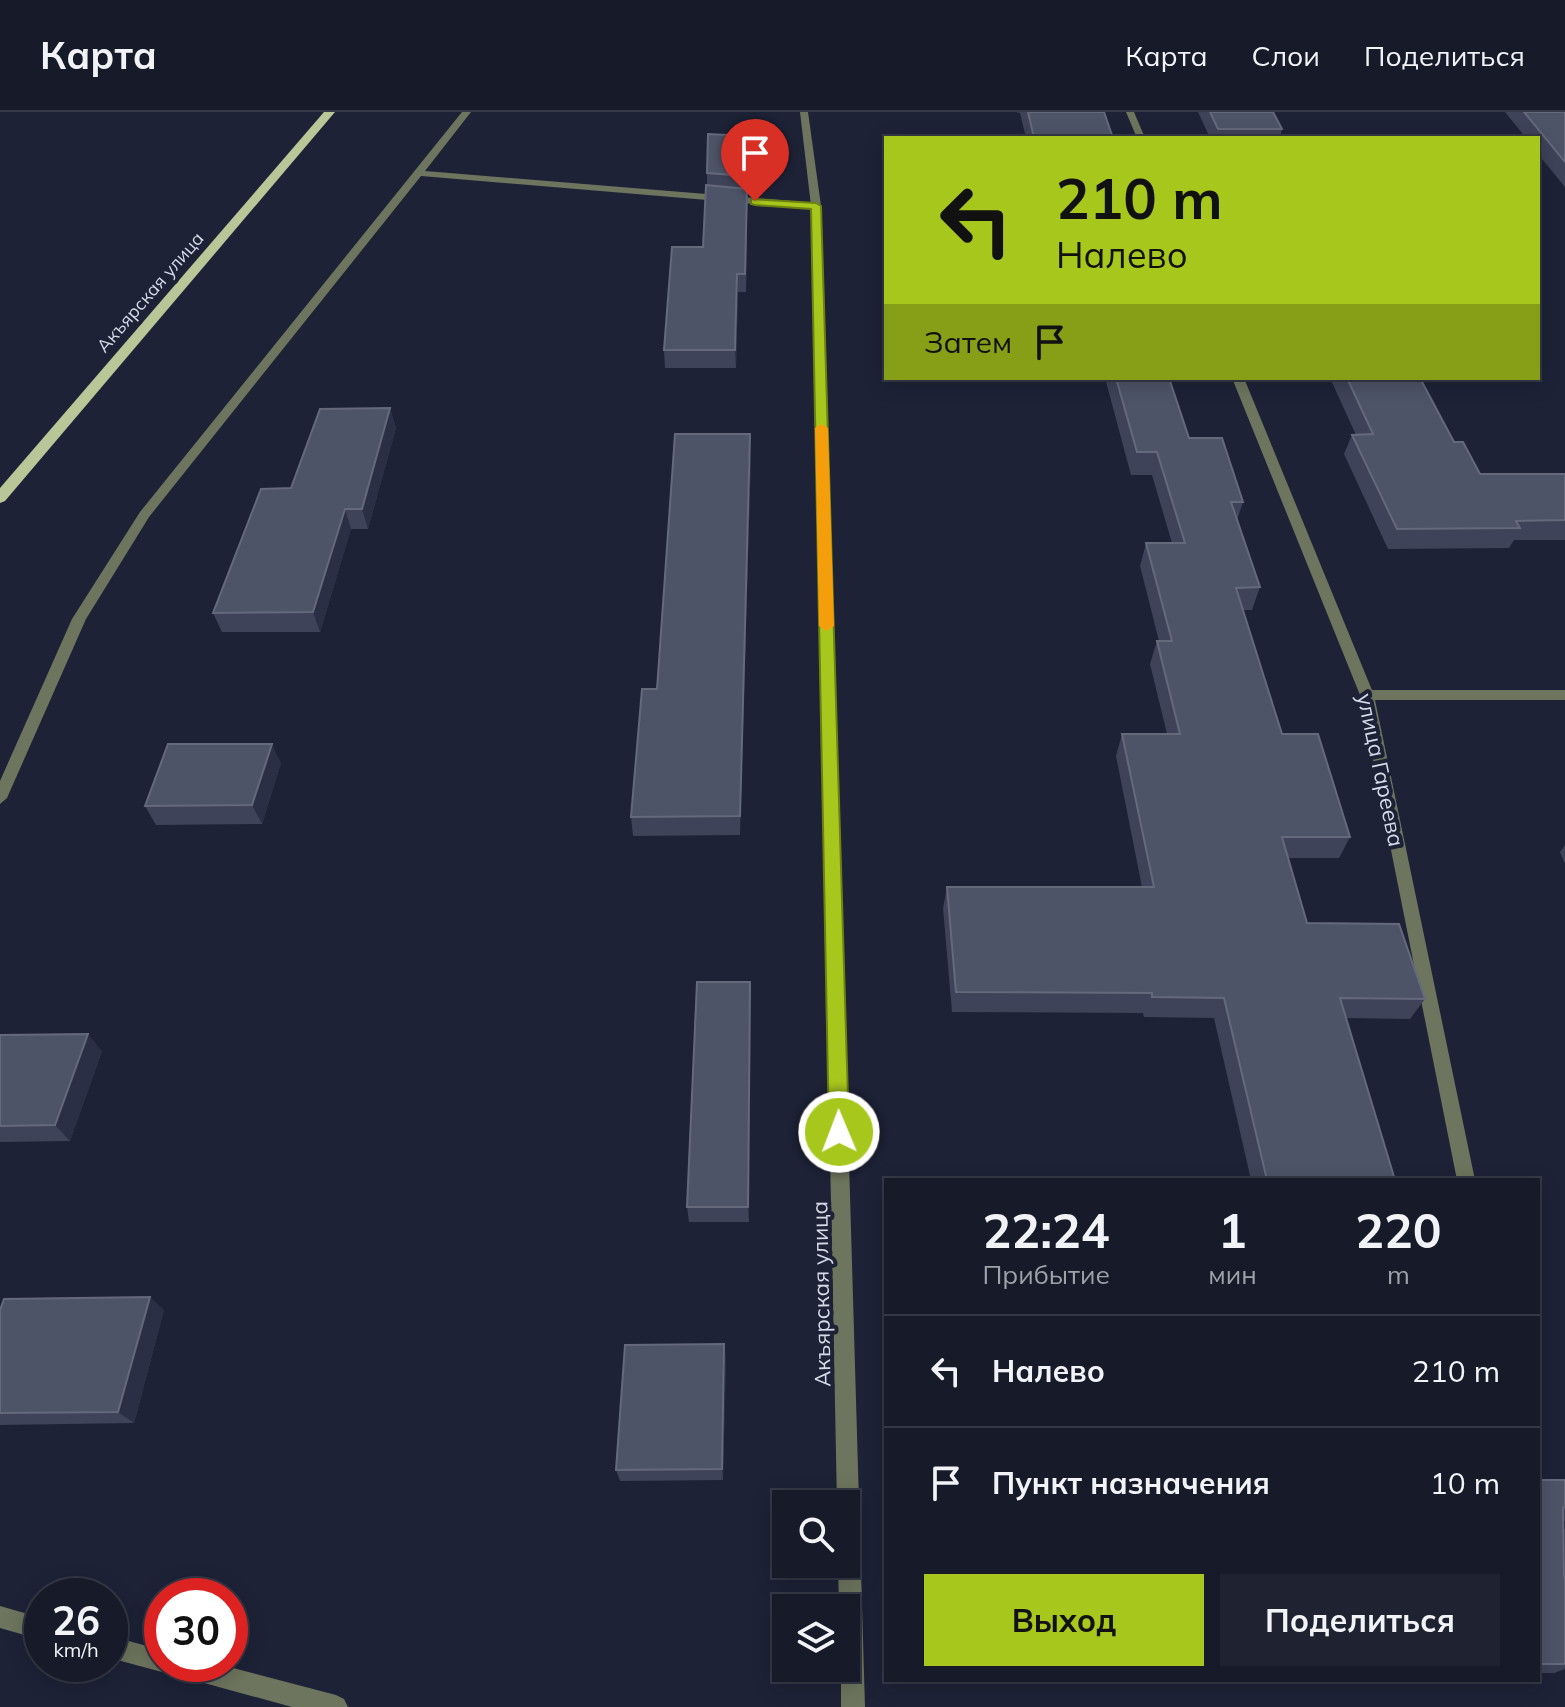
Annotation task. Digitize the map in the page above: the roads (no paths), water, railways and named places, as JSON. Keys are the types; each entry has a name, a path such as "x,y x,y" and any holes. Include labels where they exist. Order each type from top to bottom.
{"main road":[{"name":"Акъярская улица","path":"0,498 330,112"}],"street":[{"path":"0,798 79,619 144,515 467,112"},
{"name":"Акъярская улица","path":"804,112 816,206 853,1707"},
{"path":"1130,112 1140,136"},
{"path":"418,173 816,206"},
{"name":"улица Гареева","path":"1239,380 1367,695 1466,1178"},
{"path":"1367,695 1565,695"},
{"path":"0,1617 24,1624"},
{"path":"242,1682 336,1707"}]}
